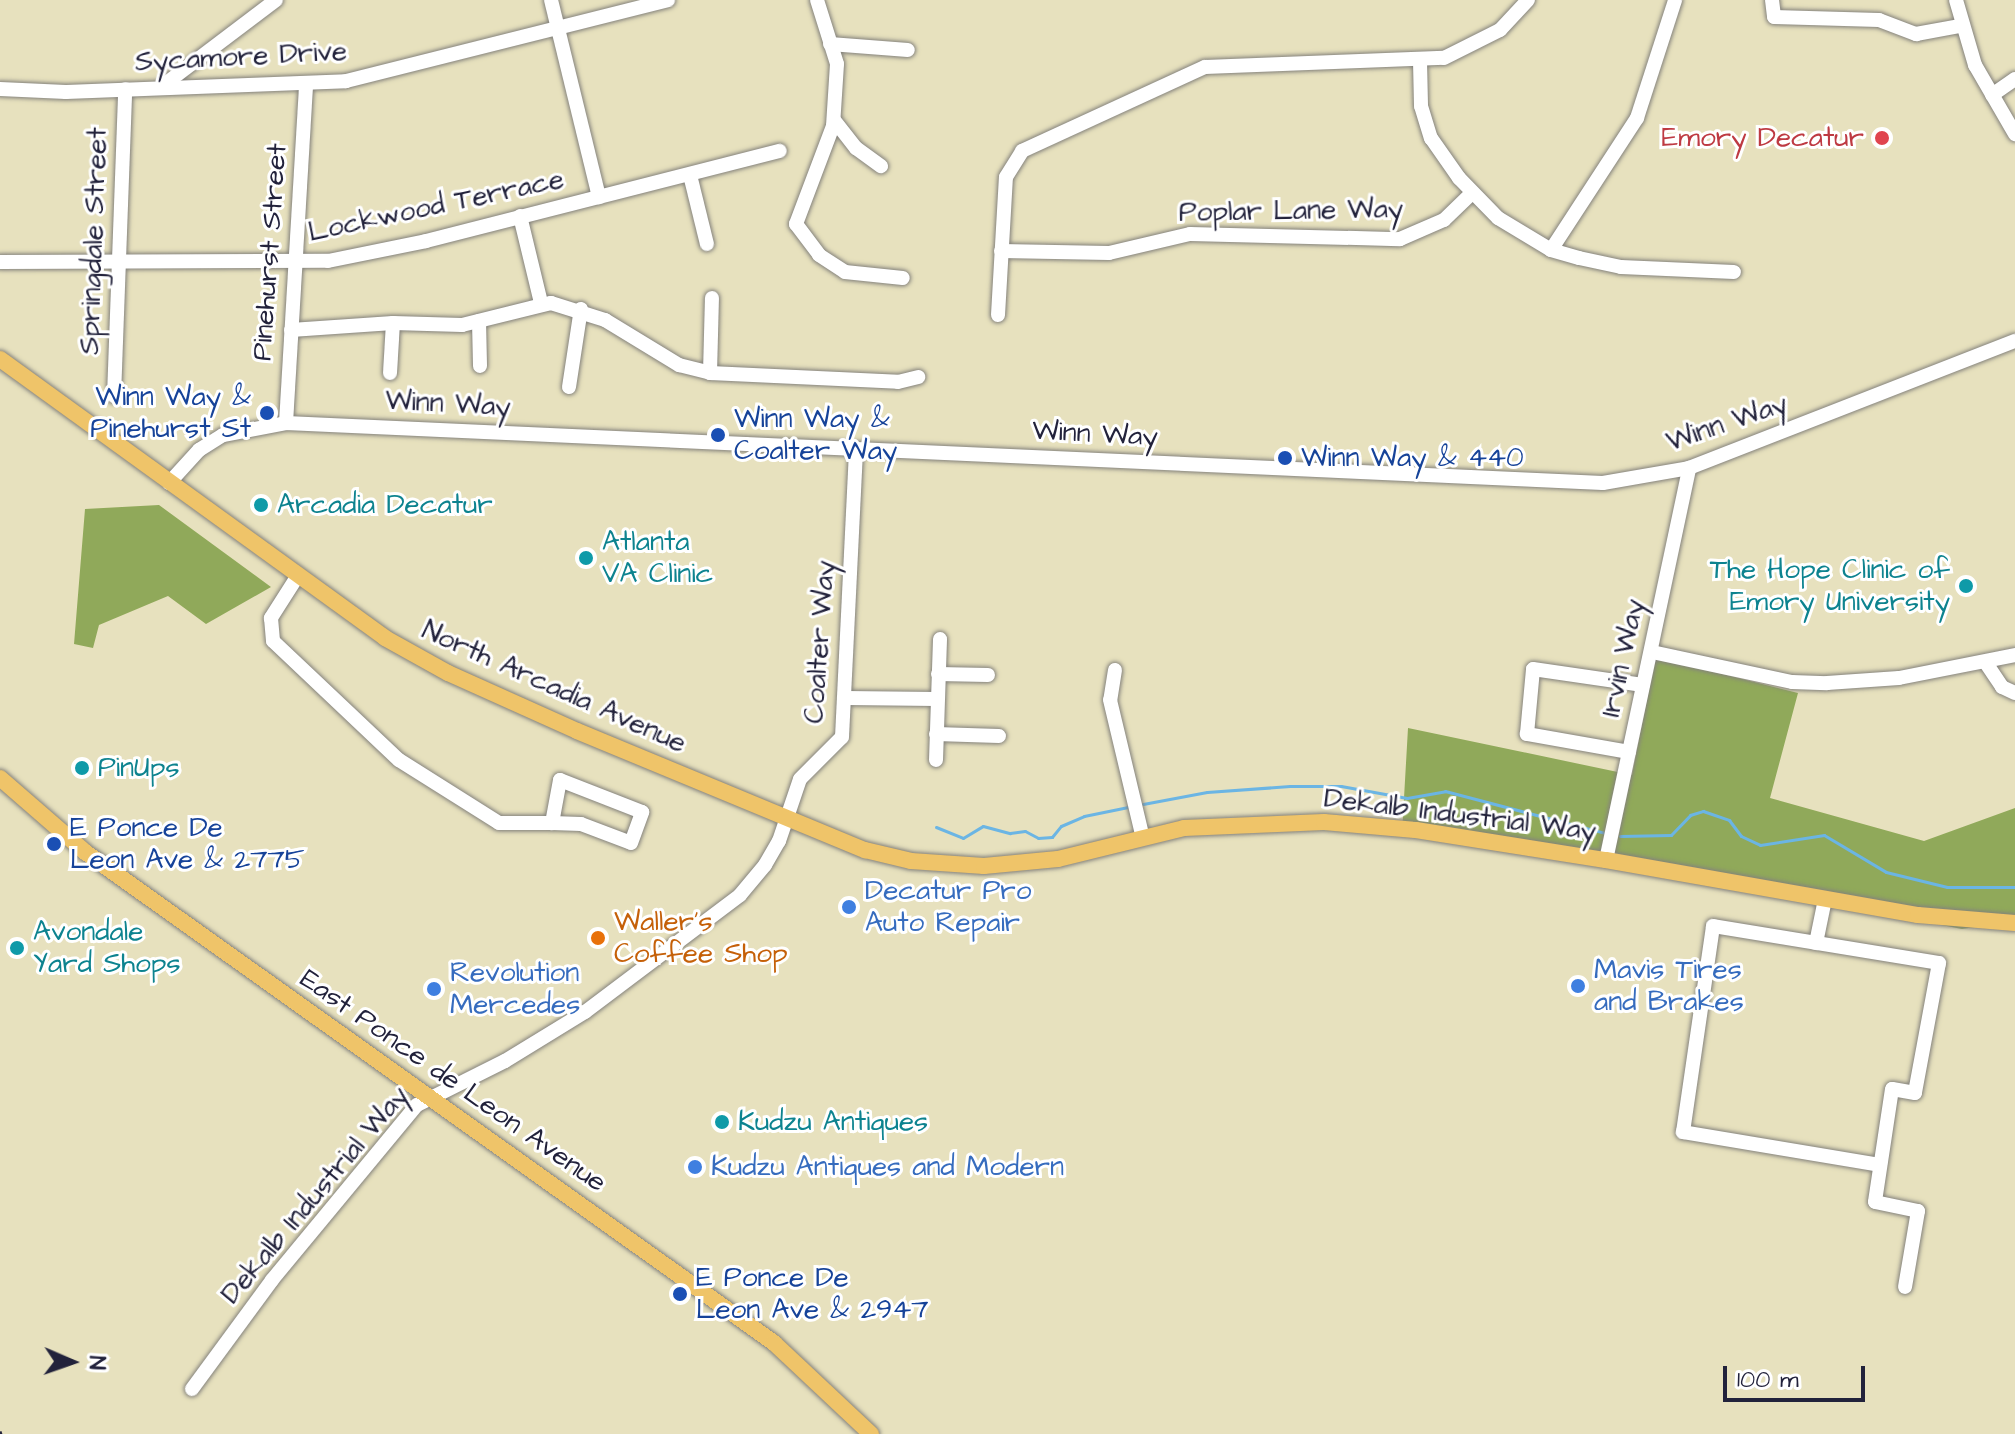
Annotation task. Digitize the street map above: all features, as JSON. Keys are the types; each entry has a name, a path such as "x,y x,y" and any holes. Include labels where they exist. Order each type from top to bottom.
{"main road":[{"name":"North Arcadia Avenue","path":"0,359 297,577 448,673 786,819"},
{"name":"East Ponce de Leon Avenue","path":"0,778 85,852 774,1343 871,1434"},
{"name":"Dekalb Industrial Way","path":"786,819 865,850 911,861 984,866 1058,859 1143,838 1231,823 1324,822 1606,860 1825,899 2015,923"}],"street":[{"path":"160,87 276,0"},
{"path":"551,0 599,197"},
{"name":"Sycamore Drive","path":"0,89 306,86 346,81 668,0"},
{"path":"817,0 837,64 834,120 796,224 819,255 845,272 903,278"},
{"path":"998,315 1006,177 1022,151 1192,72 1238,63 1420,61 1444,58 1485,41 1528,0"},
{"path":"1551,250 1637,118 1675,0"},
{"path":"1772,0 1774,17 1879,20 1916,34 1960,26"},
{"path":"1956,0 1960,26 1992,95 2015,134"},
{"path":"830,44 908,50"},
{"path":"1420,61 1421,106 1431,138 1472,193 1498,218 1551,250 1621,267 1734,272"},
{"path":"1992,95 2015,79"},
{"name":"Pinehurst Street","path":"286,423 306,86"},
{"name":"Springdale Street","path":"114,396 125,89"},
{"path":"834,120 856,148 881,166"},
{"name":"Lockwood Terrace","path":"0,262 117,265 296,263 426,241 780,151"},
{"path":"690,175 707,244"},
{"name":"Poplar Lane Way","path":"1001,251 1109,253 1190,234 1400,239 1444,220 1472,193"},
{"path":"520,216 541,303"},
{"path":"710,373 712,298"},
{"path":"291,330 479,321 541,303 581,309 679,365 710,373 898,382 918,377"},
{"path":"569,387 581,309"},
{"path":"479,321 480,366"},
{"path":"390,373 393,323"},
{"name":"Winn Way","path":"169,483 199,450 223,435 286,423 1567,484 1689,468 2015,341"},
{"name":"Coalter Way","path":"786,819 800,779 842,737 856,450"},
{"name":"Irvin Way","path":"1606,860 1689,468"},
{"path":"297,577 271,618 273,641 284,656 399,760 499,823 581,824 631,843 642,812 560,780 552,823"},
{"path":"936,760 940,639"},
{"path":"1652,652 1792,682 1862,682 1986,663 2015,655"},
{"path":"1986,663 2002,687 2015,693"},
{"path":"1629,752 1527,734 1533,669 1643,685"},
{"path":"1115,670 1110,700 1143,838"},
{"path":"938,674 988,675"},
{"path":"846,698 936,699"},
{"path":"936,734 999,736"},
{"name":"Dekalb Industrial Way","path":"192,1389 272,1280 405,1117 430,1095 538,1043 719,912 765,865 786,819"},
{"path":"1816,943 1825,899"},
{"path":"1880,1165 1683,1132 1713,926 1939,963 1915,1093 1892,1089 1875,1202 1918,1211 1905,1287"}],"green space":[{"path":"159,505 271,587 206,624 168,596 99,625 93,648 74,644 85,509"},
{"path":"1655,657 1798,693 1770,798 1924,841 2015,808 2015,921 1962,929 1659,870 1402,833 1408,728 1632,775"}],"waterway":[{"path":"1143,804 1207,792 1290,786 1341,786 1407,798 1445,791 1605,833"},
{"path":"936,827 963,838 983,826 1010,833 1025,831 1038,838 1052,837 1061,826 1084,816 1128,807"},
{"path":"1620,836 1671,835 1690,815 1703,811 1729,820 1741,836 1760,845 1824,835 1886,872 1947,887 2015,887"}],"place":[{"name":"Emory Decatur","path":"1882,138"},
{"name":"Winn Way & Pinehurst St","path":"267,413"},
{"name":"Winn Way & Coalter Way","path":"718,435"},
{"name":"Winn Way & 440","path":"1285,458"},
{"name":"Arcadia Decatur","path":"261,505"},
{"name":"Atlanta VA Clinic","path":"586,558"},
{"name":"The Hope Clinic of Emory University","path":"1966,586"},
{"name":"PinUps","path":"82,768"},
{"name":"E Ponce De Leon Ave & 2775","path":"54,844"},
{"name":"Decatur Pro Auto Repair","path":"849,907"},
{"name":"Waller's Coffee Shop","path":"598,938"},
{"name":"Avondale Yard Shops","path":"17,948"},
{"name":"Mavis Tires and Brakes","path":"1578,986"},
{"name":"Revolution Mercedes","path":"434,989"},
{"name":"Kudzu Antiques","path":"722,1122"},
{"name":"Kudzu Antiques and Modern","path":"695,1167"},
{"name":"E Ponce De Leon Ave & 2947","path":"680,1294"}]}
